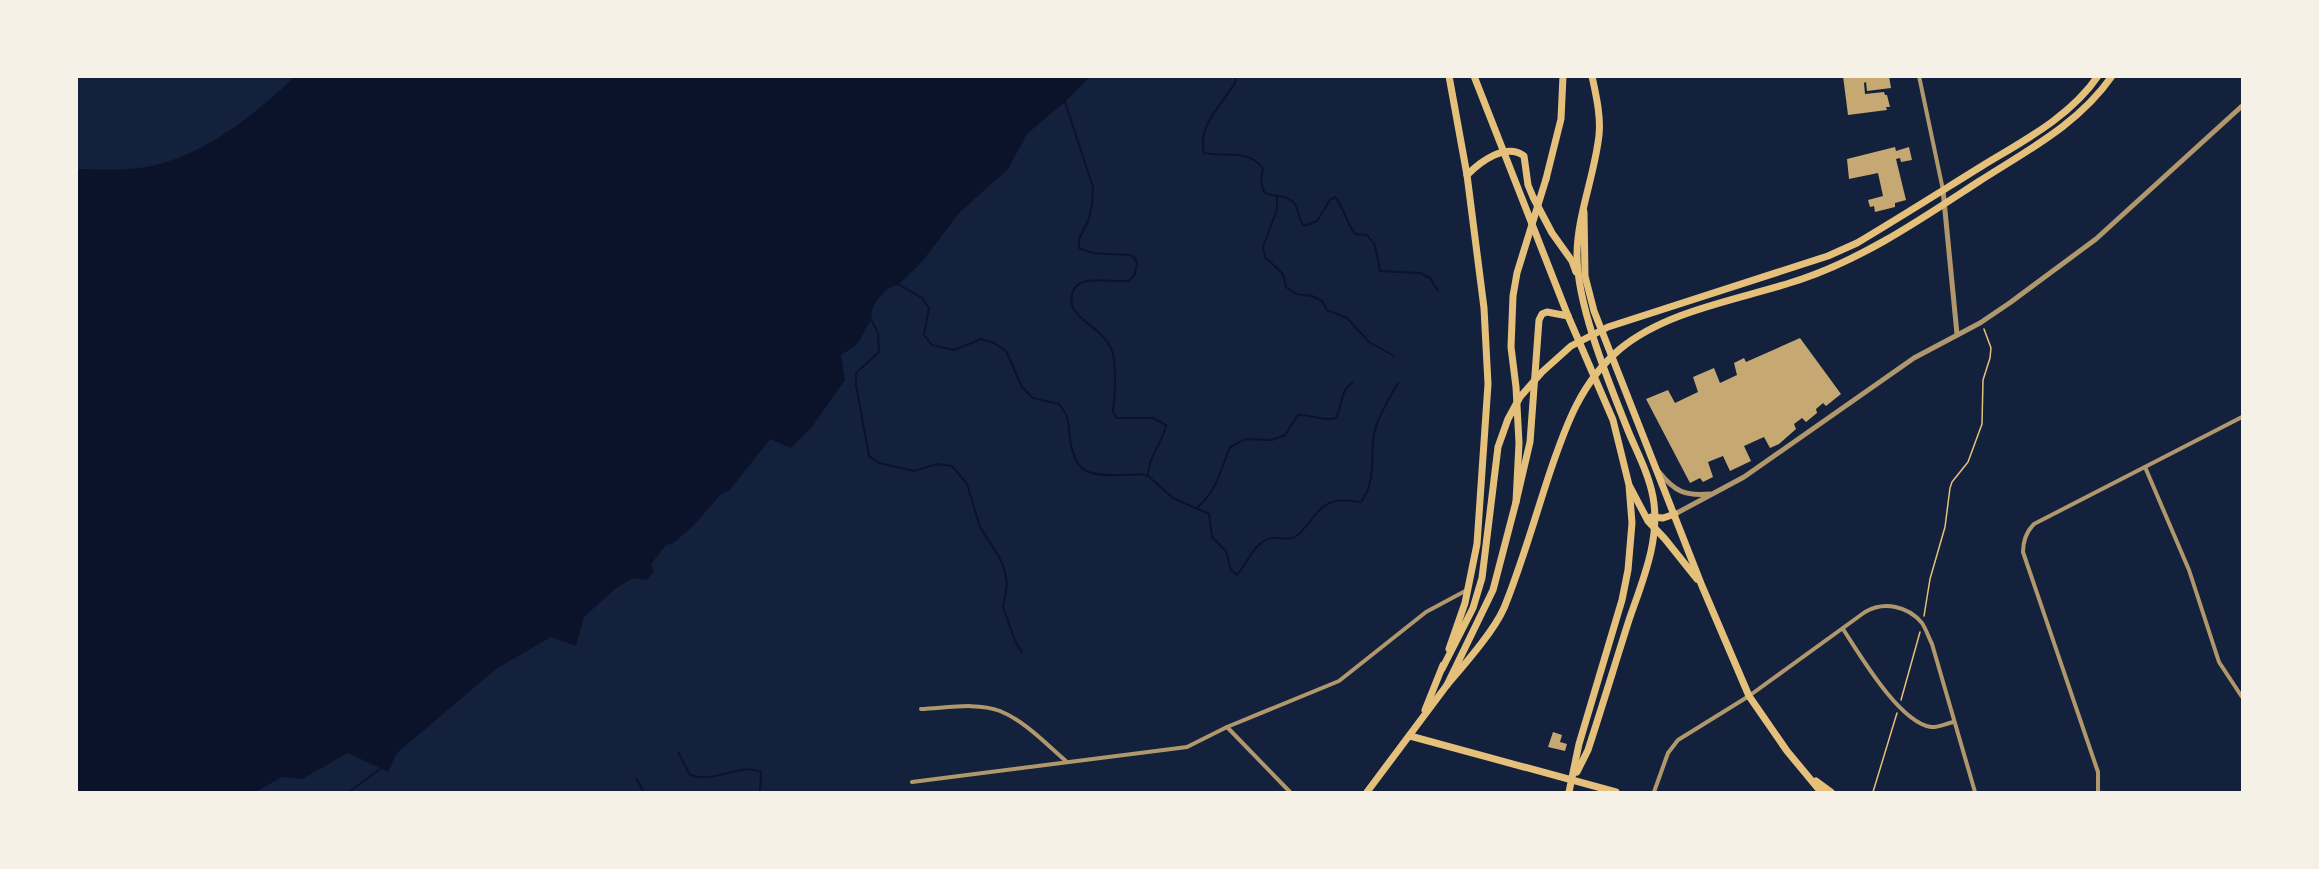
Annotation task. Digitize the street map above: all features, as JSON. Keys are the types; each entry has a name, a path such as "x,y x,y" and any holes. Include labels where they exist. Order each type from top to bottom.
{"main road":[{"path":"1420,720 1442,669 1465,603 1477,544 1488,384 1484,308 1467,175 1449,76"},
{"path":"1474,76 1568,316 1613,420 1629,485 1632,522 1628,570 1622,600 1579,744 1573,781"},
{"path":"1516,502 1520,443 1510,317 1517,273 1546,179 1561,119 1563,76"},
{"path":"1569,792 1588,750 1640,591 1652,544 1654,517 1653,496 1647,475 1617,402 1586,312 1580,282 1577,254 1599,135 1596,94 1592,76"},
{"path":"1442,669 1463,631 1479,588 1488,545 1498,447 1508,419 1520,397 1542,372 1572,346 1608,327 1828,256 1857,243 2044,127 2068,109 2098,76"},
{"path":"1367,792 1503,610 1567,423 1575,404 1607,361 1630,341 1670,320 1801,279 1871,249 2063,128 2092,102 2112,76"},
{"path":"1467,175 1486,158 1515,152 1524,156 1528,185 1533,197 1552,233 1572,261 1580,282"},
{"path":"1584,208 1585,276 1594,311 1702,586 1749,696 1787,751 1821,792"},
{"path":"1447,685 1493,590 1516,502 1530,442 1539,320 1542,314 1547,312 1568,316"},
{"path":"1629,485 1643,514 1702,586"},
{"path":"1643,514 1653,518 1663,518 1675,514"},
{"path":"1410,736 1616,792"},
{"path":"1807,775 1831,792"}],"street":[{"path":"1918,76 1945,203 1957,334"},
{"path":"1675,514 1761,466 1914,358 1980,322 2096,239 2242,106"},
{"path":"2098,792 2098,772 2023,552 2023,543 2028,531 2042,520 2242,417"},
{"path":"2145,467 2189,570 2219,662 2242,698"},
{"path":"1656,468 1673,488 1683,493 1694,495 1715,493"},
{"path":"912,782 1187,747 1227,727 1339,681 1426,612 1467,590"},
{"path":"1451,597 1465,603"},
{"path":"1654,792 1668,753 1678,740 1749,696 1872,608 1884,606 1908,610 1922,623 1932,644 1975,792"},
{"path":"1844,629 1876,682 1914,720 1932,728 1954,722"},
{"path":"921,709 978,707 1001,711 1067,762"},
{"path":"1227,727 1290,792"}],"path":[{"path":"1873,792 1922,623 1930,579 1945,527 1950,488 1968,462 1982,424 1983,380 1991,348 1980,322"}],"water":[{"path":"294,77 1090,77 1027,134 1008,169 960,212 921,263 899,284 887,289 876,301 871,320 859,341 841,355 845,380 812,427 791,448 770,439 730,490 721,494 696,523 674,543 666,545 651,564 654,571 647,580 633,578 615,589 584,617 576,646 551,637 496,669 397,753 388,772 348,753 302,779 282,777 256,792 77,792 77,169 112,170 146,167 188,154 208,144 244,120"}],"building":[{"path":"1843,76 1889,76 1891,88 1867,91 1866,82 1864,83 1865,94 1884,92 1890,107 1886,107 1887,110 1848,115"},
{"path":"1895,147 1896,151 1909,147 1912,160 1901,162 1900,158 1896,159 1906,200 1895,203 1895,207 1875,212 1874,206 1870,207 1868,200 1883,196 1878,173 1849,179 1847,159"},
{"path":"1800,338 1841,394 1826,406 1823,403 1816,409 1817,413 1806,422 1802,418 1794,424 1796,429 1779,444 1770,448 1764,437 1744,446 1751,461 1730,471 1723,456 1708,462 1713,477 1703,482 1700,478 1690,483 1646,399 1668,390 1675,403 1698,392 1693,377 1714,368 1720,383 1737,375 1734,363 1744,358 1746,362"},
{"path":"1553,732 1562,735 1560,742 1567,744 1565,751 1548,747"}],"waterway":[{"path":"1234,76 1236,81 1212,115 1204,133 1204,153 1244,156 1257,162 1263,168 1261,181 1264,192 1292,201 1304,226 1317,221 1330,200 1335,197 1355,234 1367,235 1375,245 1380,271 1420,273 1430,278 1438,291"},
{"path":"1064,99 1093,187 1089,219 1079,239 1079,248 1093,253 1129,255 1134,257 1137,263 1135,274 1129,281 1083,282 1074,290 1071,300 1078,315 1099,333 1111,348 1115,371 1113,412 1117,418 1153,418 1166,425 1150,462 1148,476"},
{"path":"1277,195 1277,210 1263,247 1265,257 1283,274 1286,287 1296,294 1312,296 1322,301 1327,310 1347,318 1369,342 1394,356"},
{"path":"898,284 922,298 929,308 924,335 932,345 954,350 981,339 994,343 1006,351 1022,387 1033,398 1059,404 1063,409 1068,420 1075,459 1085,470 1099,475 1142,474 1148,476 1173,498 1209,514 1212,537 1226,551 1231,570 1237,575 1255,548 1265,540 1295,537 1327,504 1347,500 1361,502 1371,477 1376,427 1398,383"},
{"path":"871,319 878,333 879,352 856,373 856,385 869,456 879,463 914,471 937,464 952,466 967,484 980,527 1004,568 1007,584 1003,607 1015,641 1022,652"},
{"path":"1197,508 1214,487 1230,447 1246,439 1272,440 1285,435 1298,415 1336,418 1343,394 1353,382"},
{"path":"678,752 690,775 709,777 745,770 761,772 760,792"},
{"path":"349,792 380,769"},
{"path":"636,778 644,792"}]}
